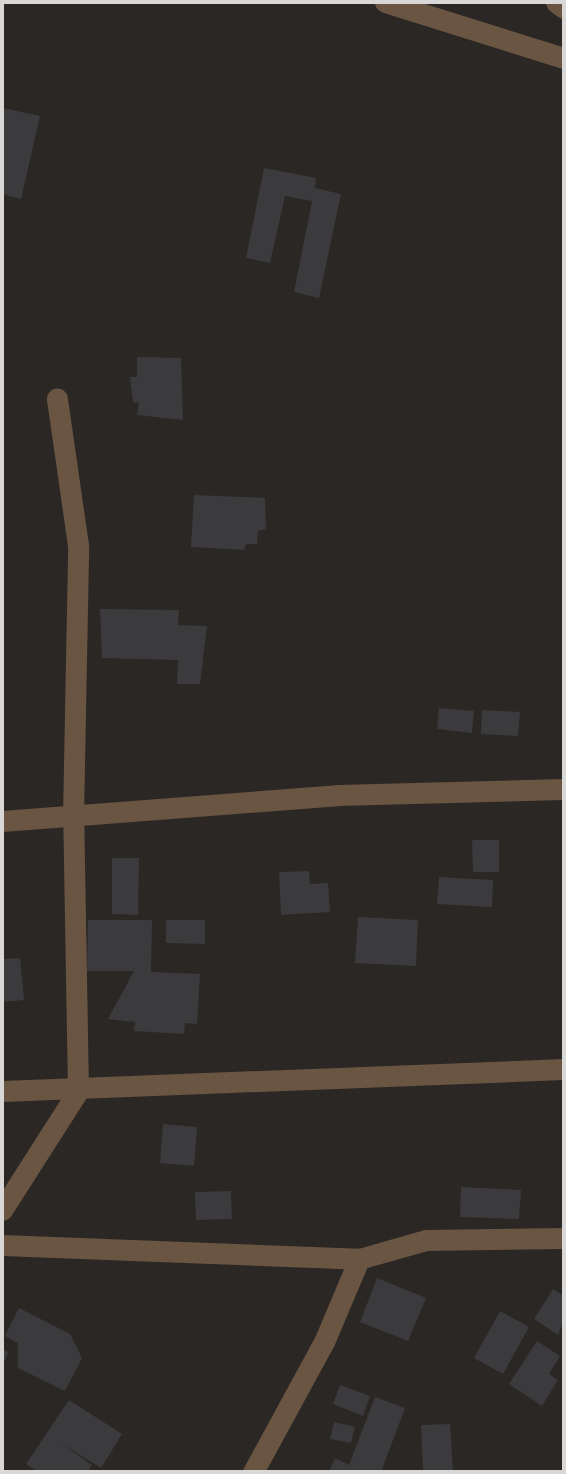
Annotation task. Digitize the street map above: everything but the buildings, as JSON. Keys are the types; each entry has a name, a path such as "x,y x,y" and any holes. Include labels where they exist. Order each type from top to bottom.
{"street":[{"path":"385,2 564,58"},
{"path":"556,2 564,8"},
{"path":"2,1210 78,1091 73,817 78,545 57,399"},
{"path":"2,821 337,795 564,789"},
{"path":"2,1091 78,1091 564,1069"},
{"path":"2,1245 359,1259 426,1240 564,1238"},
{"path":"253,1472 324,1342 359,1259"}]}
